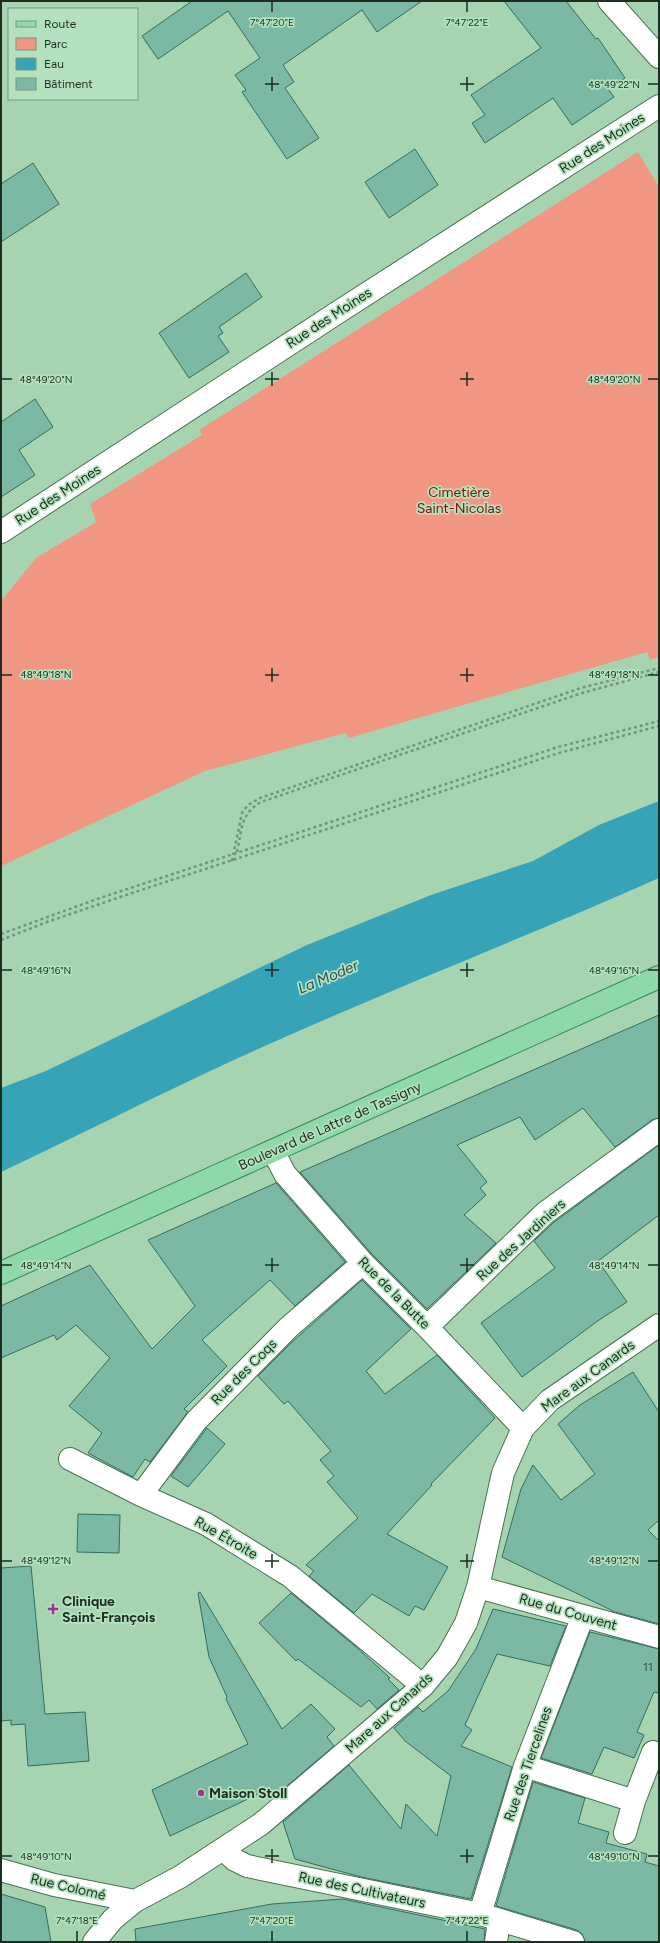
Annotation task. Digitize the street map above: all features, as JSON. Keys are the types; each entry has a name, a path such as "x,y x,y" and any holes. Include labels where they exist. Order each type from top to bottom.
{"main road":[{"name":"Boulevard de Lattre de Tassigny","path":"1,1273 273,1152 659,977"}],"street":[{"path":"609,1 659,56"},
{"name":"Rue des Moines","path":"1,532 342,309 659,106"},
{"name":"Rue des Jardiniers","path":"428,1328 545,1213 659,1130"},
{"name":"Rue de la Butte","path":"273,1152 285,1174 362,1263 428,1328 523,1428"},
{"name":"Rue des Coqs","path":"141,1495 196,1421 289,1327 362,1263"},
{"name":"Mare aux Canards","path":"94,1942 113,1919 135,1901 180,1877 224,1850 261,1824 423,1686 451,1650 466,1623 478,1587 503,1473 523,1428 550,1400 659,1325"},
{"name":"Rue Étroite","path":"70,1459 141,1495 206,1524 290,1576 423,1686"},
{"name":"Rue du Couvent","path":"478,1587 659,1637"},
{"name":"Rue des Tiercelines","path":"496,1942 490,1918 525,1766 583,1616"},
{"path":"625,1833 634,1801 653,1752"},
{"path":"525,1766 634,1801"},
{"name":"Rue des Cultivateurs","path":"224,1850 236,1860 247,1866 490,1918 573,1942"},
{"name":"Rue Colomé","path":"1,1870 54,1885 135,1901"}],"path":[{"path":"232,861 242,813 248,805 260,798 581,688 659,668"},
{"path":"237,853 246,814 251,808 261,802 582,693 659,672"},
{"path":"1,934 49,915 558,747 659,721"},
{"path":"1,940 47,922 560,753 659,726"}],"green space":[{"name":"Cimetière Saint-Nicolas","path":"638,152 659,187 659,657 650,660 647,652 349,738 345,733 205,771 1,866 1,601 36,558 96,522 90,504 202,435 199,430"}],"water":[{"name":"La Moder","path":"659,801 659,878 289,1035 206,1073 1,1172 1,1088 46,1071 307,945 431,895 533,861 599,825"}],"building":[{"path":"192,1 422,1 377,32 362,10 283,65 294,82 285,88 319,138 287,159 242,92 246,90 235,75 260,58 228,11 158,59 142,36"},
{"path":"504,1 566,1 596,39 598,38 625,78 608,89 614,97 572,125 553,98 485,143 472,123 485,115 471,95 541,48"},
{"path":"415,149 438,185 389,218 365,182"},
{"path":"33,163 59,204 1,242 1,184"},
{"path":"246,273 262,297 219,327 223,333 218,336 229,352 189,378 159,333"},
{"path":"35,399 53,427 19,450 35,475 1,497 1,422"},
{"path":"659,1015 659,1118 652,1120 615,1147 583,1108 535,1140 520,1117 457,1145 487,1182 480,1188 486,1195 464,1215 496,1243 427,1309 372,1254 300,1172"},
{"path":"659,1145 659,1215 598,1261 627,1302 599,1320 522,1377 481,1323 555,1268 534,1241 553,1223"},
{"path":"276,1183 345,1262 295,1306 270,1280 202,1340 227,1366 184,1409 188,1412 150,1462 145,1459 133,1477 88,1453 102,1433 69,1406 110,1358 76,1325 57,1340 54,1335 1,1358 1,1306 90,1265 152,1349 195,1306 148,1240"},
{"path":"362,1280 411,1329 366,1371 385,1394 437,1355 495,1418 431,1484 432,1485 387,1534 448,1567 424,1610 415,1606 409,1616 372,1594 354,1613 309,1576 314,1571 306,1565 358,1518 327,1482 334,1476 320,1460 331,1451 288,1401 284,1404 258,1376 291,1343"},
{"path":"633,1372 659,1412 659,1520 648,1530 659,1541 659,1624 615,1612 502,1557 521,1489 533,1465 561,1500 595,1474 558,1424 580,1405"},
{"path":"207,1428 225,1444 188,1487 171,1476"},
{"path":"78,1514 120,1515 119,1553 77,1552"},
{"path":"31,1566 45,1714 85,1712 89,1761 28,1766 25,1724 11,1725 11,1720 1,1721 1,1568"},
{"path":"200,1592 282,1729 311,1704 335,1729 327,1737 334,1746 274,1797 271,1788 170,1836 152,1790 248,1744 226,1699 227,1697 209,1657 198,1593"},
{"path":"291,1593 355,1646 390,1678 388,1679 399,1690 377,1709 369,1700 361,1707 298,1659 296,1661 259,1623"},
{"path":"493,1609 566,1626 550,1666 497,1654 465,1725 472,1730 461,1746 512,1767 471,1899 361,1877 295,1859 283,1822 349,1765 401,1829 406,1804 437,1836 451,1776 405,1741 394,1728 418,1707 423,1712 448,1691 476,1649"},
{"path":"590,1632 659,1649 659,1693 654,1692 637,1732 644,1735 634,1758 604,1747 592,1774 541,1758"},
{"path":"533,1782 585,1798 578,1823 609,1832 606,1843 647,1854 645,1862 659,1866 659,1942 585,1942 582,1934 577,1930 496,1906"},
{"path":"1,1894 45,1907 51,1942 1,1942"},
{"path":"343,1899 485,1929 484,1942 136,1942 135,1929 272,1904"}],"place":[{"name":"Clinique Saint-François","path":"53,1609"},
{"name":"Maison Stoll","path":"201,1793"}]}
